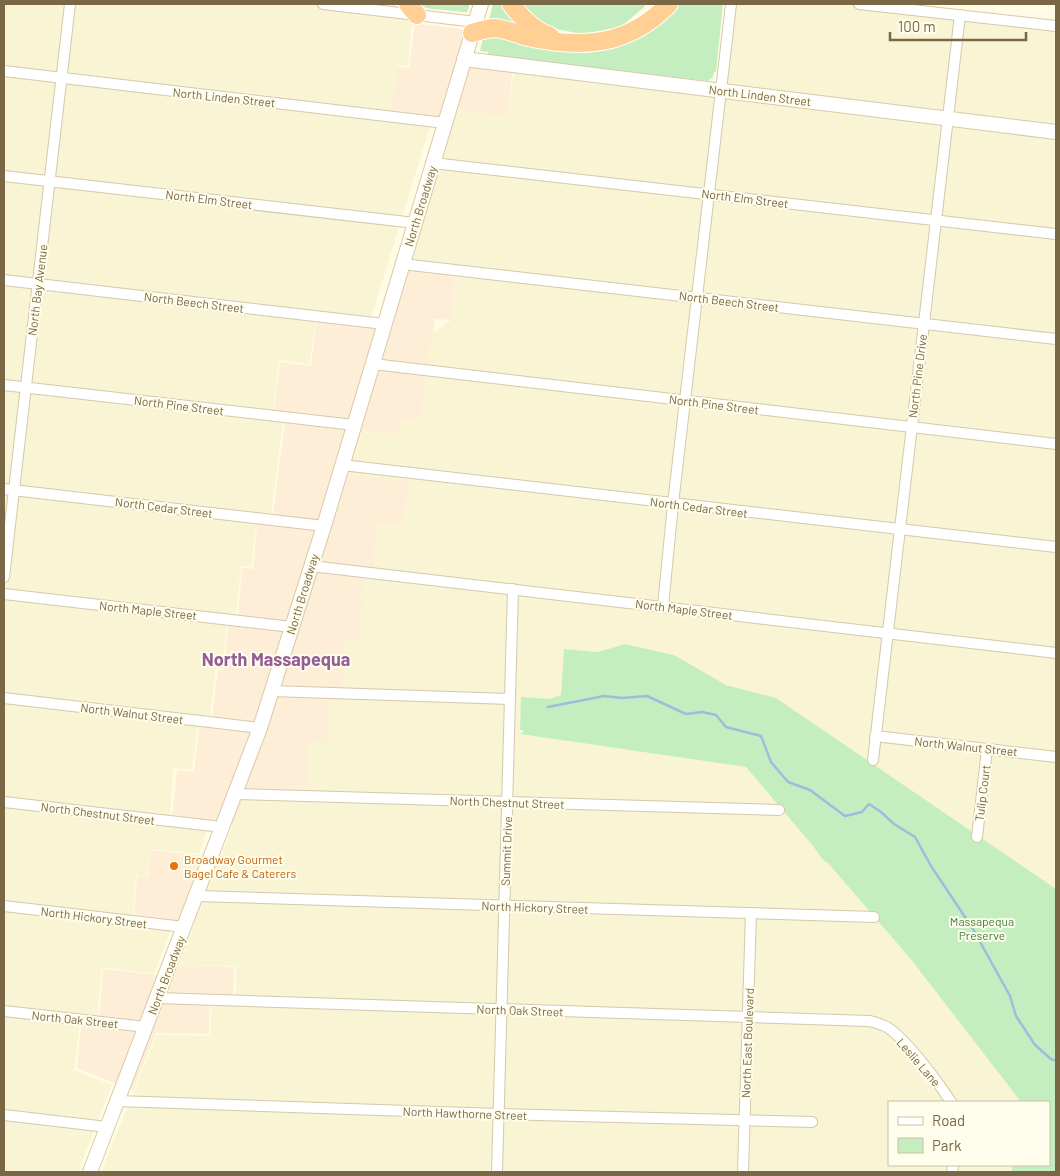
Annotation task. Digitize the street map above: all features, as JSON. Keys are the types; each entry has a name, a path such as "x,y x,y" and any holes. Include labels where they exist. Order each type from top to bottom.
{"highway":[{"path":"511,4 518,14 537,31 554,37 598,39 614,35 628,28 642,17 652,4"},
{"path":"474,27 493,28 572,44 602,42 617,38 638,28 659,14 669,4"}],"main road":[{"name":"North Broadway","path":"90,1172 260,728 324,526 481,4"},
{"name":"North Linden Street","path":"464,59 1056,132"}],"street":[{"name":"North Bay Avenue","path":"4,577 9,490 26,387 70,4"},
{"path":"323,4 412,9 474,27"},
{"path":"663,606 708,194 731,4"},
{"path":"859,4 1056,26"},
{"name":"North Pine Drive","path":"873,760 960,15"},
{"name":"North Linden Street","path":"4,72 445,123"},
{"name":"North Elm Street","path":"433,162 1056,234"},
{"name":"North Elm Street","path":"4,176 415,223"},
{"name":"North Beech Street","path":"402,264 1056,339"},
{"name":"North Beech Street","path":"4,280 384,324"},
{"name":"North Pine Street","path":"372,364 1056,444"},
{"name":"North Pine Street","path":"4,385 354,425"},
{"name":"North Cedar Street","path":"342,465 1056,547"},
{"name":"North Cedar Street","path":"9,490 324,526"},
{"name":"North Maple Street","path":"311,566 1056,653"},
{"name":"Summit Drive","path":"496,1172 514,590"},
{"name":"North Maple Street","path":"4,594 292,626"},
{"path":"272,691 510,698"},
{"name":"North Walnut Street","path":"4,698 260,728"},
{"name":"North Walnut Street","path":"875,736 1056,756"},
{"name":"Tulip Court","path":"977,837 987,749"},
{"name":"North Chestnut Street","path":"235,794 778,810"},
{"name":"North Chestnut Street","path":"4,802 222,827"},
{"name":"North Hickory Street","path":"196,896 874,917"},
{"name":"North Hickory Street","path":"4,906 184,927"},
{"name":"North East Boulevard","path":"743,1172 751,913"},
{"name":"North Oak Street","path":"157,998 869,1021 883,1026"},
{"name":"North Oak Street","path":"4,1011 146,1027"},
{"name":"Leslie Lane","path":"883,1026 898,1037 923,1065 949,1101"},
{"name":"North Hawthorne Street","path":"117,1101 812,1122"},
{"path":"4,1115 107,1127"}],"shaded area":[{"path":"4,4 396,5 398,19 412,20 408,66 398,65 391,120 430,126 371,318 318,311 309,364 279,360 273,413 284,415 271,514 258,513 251,567 241,566 236,615 228,615 222,669 216,668 210,717 199,716 192,770 173,768 170,819 209,823 199,854 150,849 147,877 136,875 133,917 174,922 154,974 102,967 97,1017 81,1016 74,1070 112,1085 78,1172 4,1172"},
{"path":"727,4 908,4 1056,21 1056,901 625,644 598,652 564,649 561,700 521,697 520,734 746,767 850,868 908,956 1020,1101 888,1101 888,1166 1019,1166 1017,1172 101,1172 157,1035 210,1036 212,999 236,998 236,966 179,965 246,790 307,792 307,742 327,742 327,700 343,700 344,640 361,640 363,577 372,578 377,523 402,526 348,474 362,431 399,435 402,420 429,355 432,334 451,320 455,277 406,271 456,110 507,116 516,59 717,84"},
{"path":"415,23 476,31 472,63 513,69 507,117 457,110 452,123 391,115 398,67 409,68"},
{"path":"406,271 455,277 451,320 435,319 420,421 402,420 400,435 362,431 348,474 408,482 403,526 377,523 372,578 363,577 361,640 344,640 343,700 327,700 327,742 307,742 307,792 247,790 234,824 172,818 177,770 194,772 200,717 212,718 218,670 223,670 229,616 238,616 242,568 253,569 258,514 273,515 286,414 274,412 280,362 311,366 318,311 390,320"},
{"path":"150,850 219,857 195,924 134,916 137,876 148,877"},
{"path":"179,965 234,967 233,998 210,997 209,1034 156,1033 133,1091 77,1068 82,1017 99,1019 103,969 174,977"}],"green space":[{"path":"420,4 470,4 467,12 463,12 426,8"},
{"path":"493,4 507,4 521,25 488,23"},
{"path":"518,4 646,4 621,27 582,34 545,27"},
{"path":"675,4 723,4 716,72 708,81 488,56 488,52 480,51 483,38 497,33 558,50 587,53 607,50 641,35"},
{"name":"Massapequa Preserve","path":"625,644 674,655 726,685 776,698 1056,889 1056,1172 1012,1172 1013,1166 1050,1166 1050,1101 1020,1101 909,957 828,863 824,861 746,767 520,734 524,731 520,730 521,697 550,699 561,695 564,649 598,652"}],"waterway":[{"path":"548,707 604,696 622,698 647,696 686,714 702,712 716,715 726,727 761,736 771,762 788,782 810,790 845,816 862,812 869,804 881,812 894,824 915,837 931,866 973,929 1010,996 1016,1016 1035,1045 1056,1061"}],"place":[{"name":"Broadway Gourmet Bagel Cafe & Caterers","path":"174,866"}],"district":[{"name":"North Massapequa","path":"276,659"}]}
